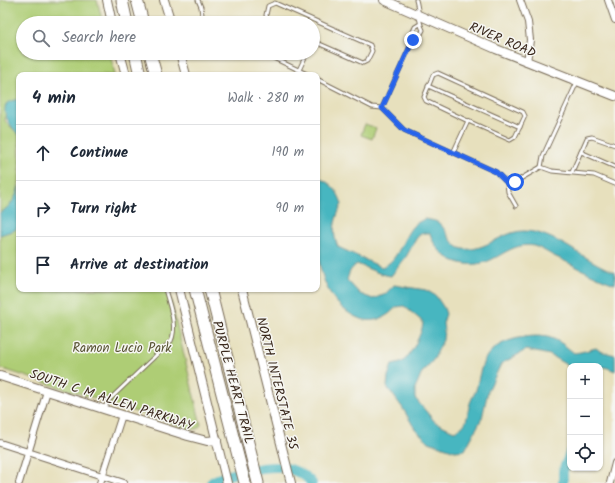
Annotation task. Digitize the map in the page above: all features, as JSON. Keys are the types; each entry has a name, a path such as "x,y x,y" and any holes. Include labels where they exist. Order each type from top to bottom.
{"highway":[{"path":"122,0 125,16"},
{"path":"137,0 141,16"},
{"path":"137,60 139,72"},
{"path":"152,60 155,72"},
{"name":"PURPLE HEART TRAIL","path":"196,292 245,483"},
{"name":"PURPLE HEART TRAIL","path":"211,292 258,483"}],"main road":[{"path":"107,0 110,16"},
{"path":"164,0 169,16"},
{"name":"RIVER ROAD","path":"384,0 420,20 615,96"},
{"path":"122,60 125,72"},
{"path":"182,60 185,72"},
{"path":"180,292 227,483"},
{"name":"NORTH INTERSTATE 35","path":"243,292 291,483"},
{"name":"SOUTH C M ALLEN PARKWAY","path":"0,376 203,440 217,440"}],"street":[{"path":"520,0 528,22 530,40 527,62"},
{"path":"608,0 615,20"},
{"path":"19,483 47,392"},
{"path":"100,483 122,415"},
{"path":"0,443 124,483"},
{"path":"610,483 615,462"}],"lane":[{"path":"198,0 202,16"},
{"path":"413,40 418,39 423,30 416,0"},
{"path":"266,16 268,6 275,2 306,16"},
{"path":"382,108 413,40 411,36 420,20"},
{"path":"320,22 370,45 372,51 367,61 363,63 320,44"},
{"path":"278,60 303,72"},
{"path":"299,70 304,60"},
{"path":"438,73 523,112 525,116 515,137 510,140 468,121 426,101 424,97 433,75 438,73"},
{"path":"320,81 372,107 382,108 404,130 496,172 507,183 508,192 516,206"},
{"path":"541,167 543,156 577,82"},
{"path":"428,86 520,128"},
{"path":"453,153 468,121"},
{"path":"572,172 588,138 592,137 615,145"},
{"path":"581,152 615,167"},
{"path":"507,183 515,182 541,167 552,170 594,175 615,184"},
{"path":"104,409 109,400 170,341 174,334 166,292"}],"green space":[{"path":"0,0 97,0 101,16 16,16 16,60 112,60 114,72 16,72 16,100 6,104 5,121 16,132 16,196 8,208 0,213"},
{"path":"365,124 376,128 372,139 361,135"},
{"name":"Ramon Lucio Park","path":"16,229 16,292 169,292 201,425 197,429 189,429 0,368 0,235"}],"water":[{"path":"16,100 16,132 10,124 5,111 7,103"},
{"path":"320,179 333,187 342,204 337,215 334,230 338,247 381,267 392,261 409,231 413,226 424,219 434,221 442,225 452,241 459,248 471,249 479,247 516,232 535,232 558,241 615,272 615,284 539,248 527,245 509,250 486,262 477,264 459,263 451,260 438,249 430,233 421,233 406,257 391,276 381,274 357,264 350,271 347,280 360,294 373,299 385,294 394,285 426,290 436,296 444,308 446,314 443,323 443,340 434,359 421,374 415,389 415,398 435,422 454,431 462,427 466,422 470,403 476,390 485,359 493,349 504,342 511,340 533,336 552,338 574,353 596,348 600,351 615,355 615,371 603,367 603,363 567,363 567,365 550,355 526,350 501,364 488,391 482,418 465,450 455,451 429,442 415,429 402,407 387,387 388,376 392,365 402,362 409,355 418,338 423,322 404,306 396,307 384,317 379,319 364,320 358,318 342,307 330,293 320,264"},
{"path":"16,194 16,229 0,235 0,213 7,208"}],"waterway":[{"path":"563,483 563,471 567,461"},
{"path":"211,483 244,471 273,467 280,467 298,472 312,483"}],"route":[{"path":"413,40 382,108 404,130 496,172 507,183 515,182"}]}
